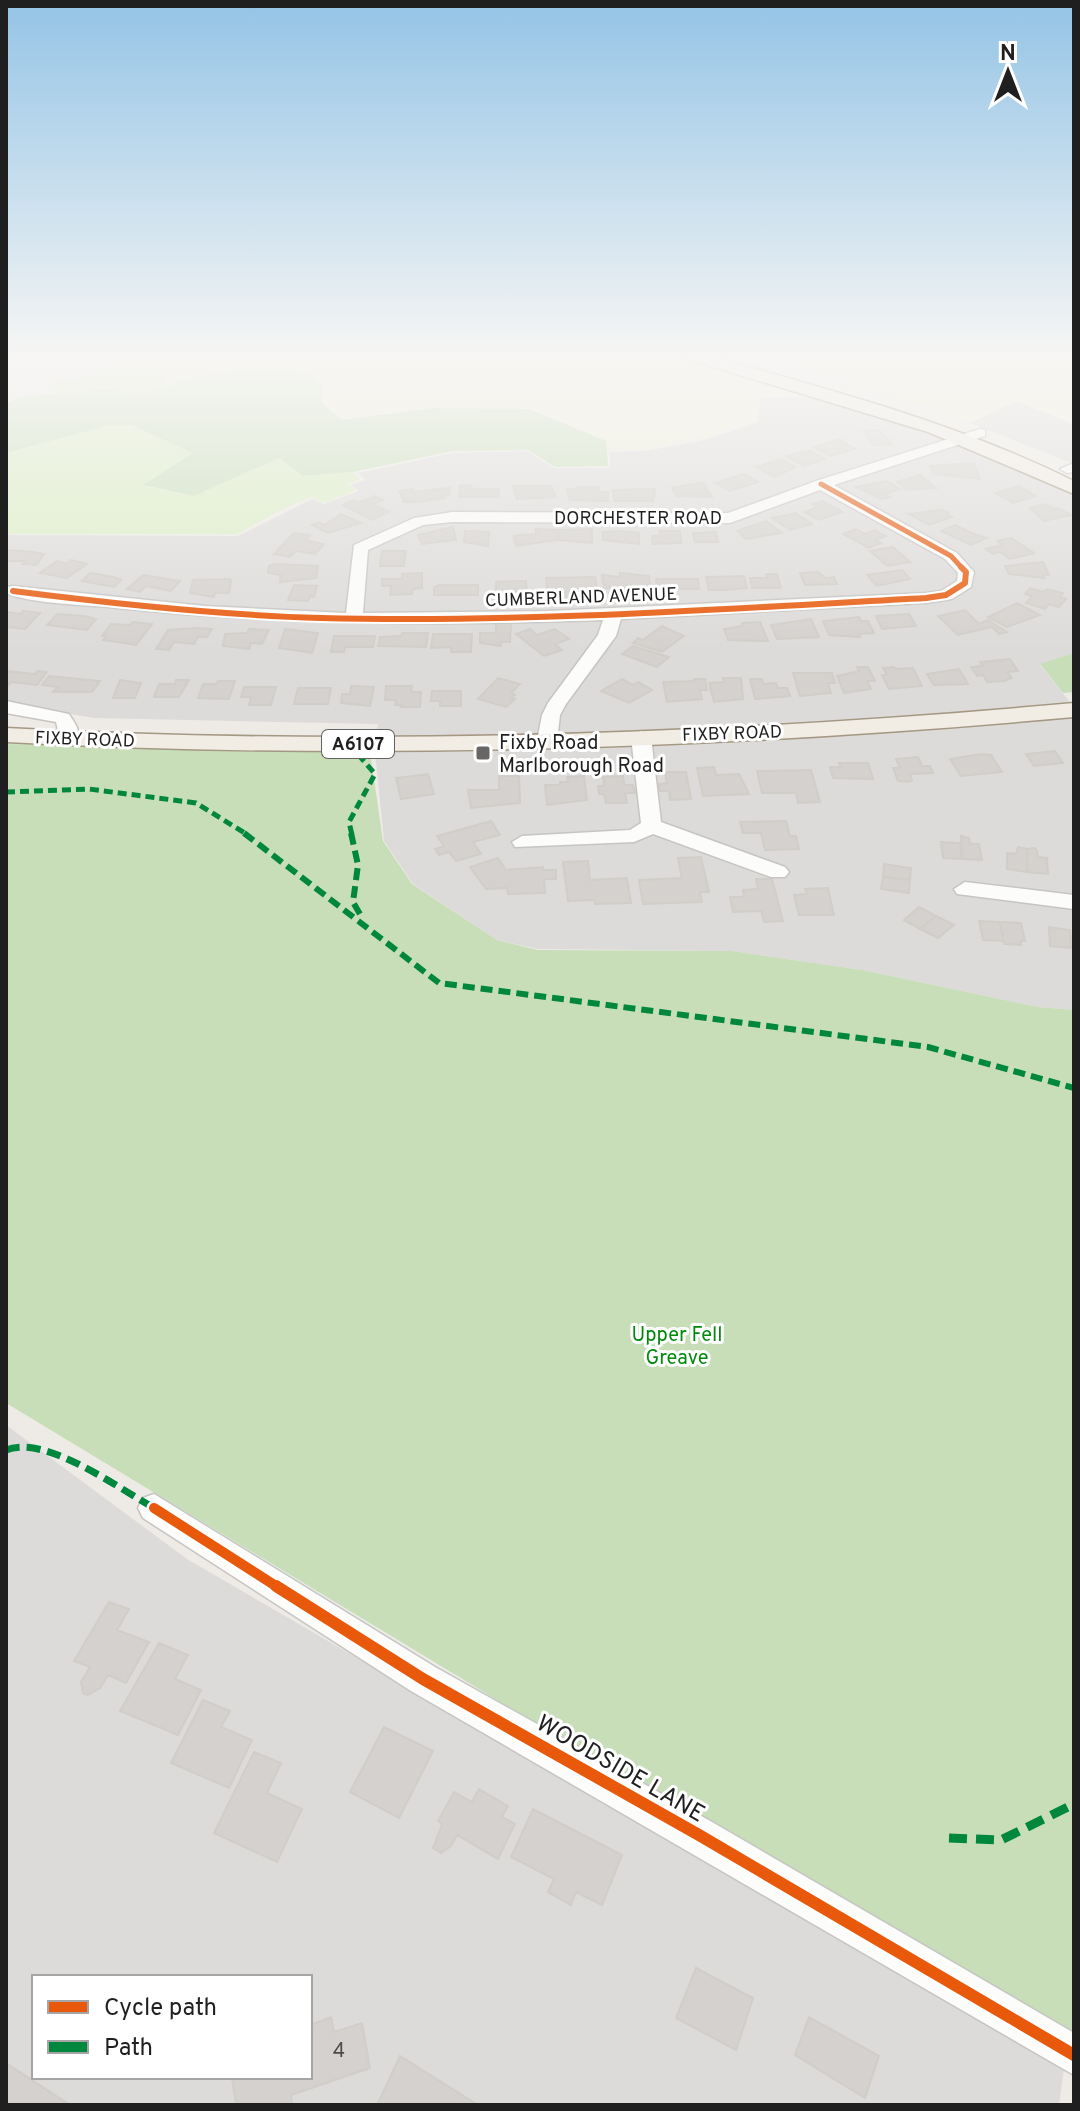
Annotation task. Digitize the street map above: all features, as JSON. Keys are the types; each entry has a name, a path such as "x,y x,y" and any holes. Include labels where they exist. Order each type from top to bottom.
{"main road":[{"path":"1007,454 1074,488"},
{"path":"1024,454 1072,470"},
{"name":"FIXBY ROAD","path":"6,735 278,744 547,741 925,724 1074,710"}],"street":[{"name":"DORCHESTER ROAD","path":"354,618 360,548 420,521 452,517 717,519 742,515 821,484 917,454"},
{"name":"CUMBERLAND AVENUE","path":"13,591 170,610 354,618 614,613 926,598 954,591 965,583 966,572 958,561 821,484"},
{"path":"547,741 551,715 557,703 607,636 614,613"},
{"path":"6,707 62,718 69,728 68,739"},
{"path":"641,737 651,826"},
{"path":"522,842 634,836 651,826"},
{"path":"651,826 778,872"},
{"path":"965,889 1074,902"},
{"name":"WOODSIDE LANE","path":"154,1508 423,1679 699,1835 1074,2055"}],"shaded area":[{"path":"450,454 531,454 554,468 610,468 610,454 994,454 1074,495 1074,653 1040,665 1074,707 1074,1010 1038,1007 862,970 732,951 538,949 497,940 413,884 384,841 374,742 378,724 94,718 6,703 6,535 238,536 312,499 324,504 359,491 351,485 365,480 358,473"},
{"path":"1047,454 1074,454 1074,464"},
{"path":"6,1425 187,1559 1064,2068 1059,2105 6,2105"}],"green space":[{"path":"6,454 193,454 145,486 194,496 279,458 303,476 353,472 360,480 348,484 356,490 324,503 312,497 237,534 6,534"},
{"path":"192,454 441,454 353,472 303,476 279,458 194,496 143,485"},
{"path":"534,454 607,454 608,466 555,467"},
{"path":"1074,653 1074,692 1063,693 1040,664"},
{"name":"Upper Fell Greave","path":"6,744 370,752 383,841 412,884 497,940 538,950 732,951 862,970 1038,1007 1074,1010 1074,2053 1031,2023 6,1403"}],"building":[{"path":"814,454 825,459 804,466 785,456"},
{"path":"781,459 795,467 775,477 756,467"},
{"path":"974,463 980,479 934,474 930,466"},
{"path":"744,474 758,482 730,491 715,483"},
{"path":"920,475 936,488 907,490 897,482"},
{"path":"887,481 900,489 885,494 890,497 881,499 856,487"},
{"path":"703,482 712,497 677,496 672,488"},
{"path":"470,485 473,489 499,489 498,497 459,497 460,486"},
{"path":"513,486 551,486 556,497 517,499"},
{"path":"1019,486 1036,496 1013,503 995,493"},
{"path":"599,487 599,492 608,492 608,501 570,500 567,489"},
{"path":"450,488 449,495 442,496 444,498 418,502 404,502 399,491 413,489 414,492"},
{"path":"655,489 653,501 614,501 613,490"},
{"path":"375,496 383,500 373,504 389,512 372,520 343,505 353,500 359,503"},
{"path":"823,501 842,512 819,520 804,512 818,507 813,504"},
{"path":"1046,504 1071,515 1044,521 1030,508"},
{"path":"940,510 949,512 947,514 952,517 929,525 909,514"},
{"path":"796,513 812,524 790,530 772,518"},
{"path":"341,514 361,523 328,533 312,525 319,522 325,525"},
{"path":"766,521 782,533 746,539 737,531"},
{"path":"955,525 987,538 971,545 941,531"},
{"path":"453,527 456,540 422,544 418,535"},
{"path":"536,529 558,530 558,540 516,546 514,536 536,534"},
{"path":"592,529 592,543 558,540 558,530"},
{"path":"856,529 865,534 875,530 886,536 875,540 881,543 869,548 843,534"},
{"path":"465,531 489,532 488,546 464,542"},
{"path":"659,531 680,531 681,543 653,544 652,536 660,536"},
{"path":"603,532 639,533 639,544 603,540"},
{"path":"716,532 718,542 695,542 693,533"},
{"path":"294,533 310,535 305,540 324,544 315,554 296,551 290,557 274,554"},
{"path":"1011,538 1034,553 1010,559 1000,552 993,554 986,549 1002,545 997,541"},
{"path":"893,547 910,562 887,566 870,551"},
{"path":"7,550 44,554 36,565 23,564 26,561 6,561"},
{"path":"382,551 406,551 404,566 380,566"},
{"path":"71,560 87,564 67,578 40,573 57,561 66,564"},
{"path":"1043,562 1049,575 1043,575 1045,578 1009,574 1005,566"},
{"path":"269,566 318,566 316,578 280,582 281,575 268,573"},
{"path":"902,570 910,579 877,586 867,575"},
{"path":"818,572 826,578 834,577 837,584 805,585 800,573"},
{"path":"90,573 121,580 114,587 82,581"},
{"path":"422,573 422,588 413,589 412,594 390,595 391,586 382,586 382,579 402,579 402,574"},
{"path":"620,573 649,576 651,591 604,588 602,575 620,577"},
{"path":"766,574 777,574 781,588 752,588 750,578 767,578"},
{"path":"143,575 180,581 171,591 146,586 140,592 127,589"},
{"path":"744,576 747,588 725,590 709,590 706,577"},
{"path":"595,577 598,594 548,598 546,578"},
{"path":"230,579 229,593 215,593 214,597 190,593 193,580"},
{"path":"656,579 698,579 699,589 657,589"},
{"path":"526,581 527,592 496,592 496,582"},
{"path":"294,585 317,586 314,597 310,596 308,601 288,600"},
{"path":"478,585 478,595 434,595 434,587"},
{"path":"1030,588 1063,593 1060,597 1066,599 1059,607 1049,604 1045,609 1026,603 1032,596 1025,594"},
{"path":"1017,603 1040,615 1007,627 988,617"},
{"path":"965,610 979,624 988,620 1007,632 999,634 992,627 958,635 938,616"},
{"path":"23,611 40,613 25,629 6,627 6,612 21,614"},
{"path":"57,614 96,619 87,630 47,625"},
{"path":"909,614 916,626 882,629 876,616"},
{"path":"859,617 861,621 868,621 874,633 858,634 860,637 829,635 823,621"},
{"path":"811,619 819,637 777,639 771,625"},
{"path":"133,622 152,624 136,645 103,640 106,636 102,636 111,624 130,625"},
{"path":"760,622 768,641 728,640 724,629 743,626 742,623"},
{"path":"496,623 511,623 510,642 501,642 501,646 480,643 480,633 496,633"},
{"path":"662,626 684,636 662,652 633,643 638,638 643,640"},
{"path":"212,629 207,637 198,637 194,644 174,642 169,650 156,649 168,630"},
{"path":"249,629 269,630 262,644 251,643 249,649 223,646 225,634 247,633"},
{"path":"285,629 318,633 312,653 279,648"},
{"path":"530,629 537,635 555,629 569,639 555,644 562,650 544,656 516,634"},
{"path":"402,633 428,633 426,647 378,646 380,637 401,636"},
{"path":"433,634 472,634 471,652 451,652 451,647 431,648"},
{"path":"334,636 375,636 373,647 345,647 344,652 331,652"},
{"path":"633,646 669,657 657,667 622,654"},
{"path":"1010,659 1018,671 1007,672 1012,678 1004,681 987,682 983,675 977,676 971,667 983,666 980,662"},
{"path":"857,667 868,667 875,681 867,681 871,689 844,693 837,676 859,671"},
{"path":"883,668 913,668 922,686 889,689 882,675 887,675"},
{"path":"959,669 968,684 934,685 927,674"},
{"path":"6,671 47,672 37,685 11,682 6,687"},
{"path":"793,673 832,673 835,683 828,683 831,693 800,696"},
{"path":"49,676 100,681 92,692 53,692 58,687 42,685"},
{"path":"498,678 520,684 511,693 515,695 511,698 515,699 506,707 478,699"},
{"path":"723,678 741,678 743,699 714,702 709,683 724,682"},
{"path":"622,679 633,685 638,682 652,690 629,703 601,691"},
{"path":"705,679 707,690 700,690 702,699 667,702 663,682"},
{"path":"750,679 762,679 763,684 776,683 778,688 787,688 790,696 755,699"},
{"path":"120,680 141,683 135,698 113,698"},
{"path":"176,680 189,680 179,697 154,697 159,684 175,684"},
{"path":"218,681 235,681 229,699 198,698 203,684 216,684"},
{"path":"351,686 374,687 370,706 341,703 342,694 350,694"},
{"path":"386,686 412,686 411,692 421,692 420,707 401,707 395,705 396,700 385,700"},
{"path":"244,687 276,687 271,705 249,705 251,697 241,697"},
{"path":"298,688 331,688 328,704 294,704"},
{"path":"432,691 461,691 461,706 440,706 440,701 431,701"},
{"path":"1055,751 1063,763 1034,766 1026,754"},
{"path":"991,755 1002,772 961,776 950,759"},
{"path":"918,757 922,766 930,766 933,773 910,774 912,780 909,782 898,781 893,768 900,768 896,759"},
{"path":"839,763 868,763 873,779 833,778 830,767 841,767"},
{"path":"714,767 716,775 739,774 749,794 703,796 697,768"},
{"path":"811,770 820,802 798,803 796,793 762,793 757,771"},
{"path":"665,772 686,772 691,799 670,800 669,791 660,791 659,784 667,783"},
{"path":"428,774 434,794 401,799 396,778"},
{"path":"499,776 519,776 520,803 471,808 468,790 499,790"},
{"path":"584,776 587,800 547,805 545,785 560,785 560,782 568,782 567,777"},
{"path":"623,776 624,785 633,785 635,793 625,793 627,803 606,803 604,794 599,794 598,786 604,786 603,777"},
{"path":"491,821 500,835 473,842 481,854 456,861 449,852 439,855 435,849 444,846 437,836"},
{"path":"786,821 790,836 796,836 799,849 765,850 761,833 743,833 740,822"},
{"path":"961,836 969,838 970,844 979,844 982,860 962,859"},
{"path":"941,842 960,843 962,859 943,858"},
{"path":"1018,847 1027,849 1027,872 1007,869 1007,853 1016,854"},
{"path":"1034,848 1038,857 1047,858 1048,874 1027,872 1027,849"},
{"path":"701,857 709,892 700,892 702,902 643,904 639,880 682,878 678,858"},
{"path":"498,858 506,870 543,867 543,870 556,870 556,879 544,879 545,893 508,894 507,888 486,889 470,867"},
{"path":"588,861 590,880 627,878 631,903 568,901 563,862"},
{"path":"884,864 911,868 910,880 883,877"},
{"path":"883,877 910,880 909,893 881,889"},
{"path":"756,879 772,879 783,921 764,922 761,911 733,912 730,897 744,897 743,890 758,889"},
{"path":"828,888 834,915 799,915 794,895 807,894 805,889"},
{"path":"919,907 936,916 920,929 904,920"},
{"path":"936,916 954,925 938,938 920,929"},
{"path":"979,921 1000,922 1004,941 983,940"},
{"path":"1000,922 1021,923 1025,941 1021,941 1021,945 1004,944"},
{"path":"1049,927 1070,930 1071,948 1050,946"},
{"path":"109,1602 129,1609 117,1630 149,1642 126,1683 108,1675 100,1688 88,1695 83,1693 81,1682 90,1667 74,1661"},
{"path":"159,1643 188,1655 175,1679 201,1690 178,1735 120,1711"},
{"path":"203,1700 230,1711 221,1727 252,1740 229,1788 171,1763"},
{"path":"384,1727 433,1751 399,1818 350,1792"},
{"path":"254,1752 281,1763 267,1793 302,1809 277,1862 214,1833"},
{"path":"479,1789 508,1806 502,1817 515,1824 498,1859 457,1835 451,1846 441,1853 433,1848 442,1824 438,1821 454,1792 472,1802"},
{"path":"533,1809 622,1855 602,1905 576,1892 571,1905 548,1892 554,1879 511,1857"},
{"path":"696,1968 753,1998 736,2050 676,2018"},
{"path":"331,2017 334,2032 362,2023 370,2068 291,2095 292,2105 236,2105 232,2079 312,2079 312,2024"},
{"path":"809,2017 879,2056 865,2098 795,2055"},
{"path":"400,2056 478,2105 377,2105"},
{"path":"6,2063 70,2105 6,2105"}],"marked path":[{"path":"349,744 375,774 349,822 358,865 353,902 361,916"},
{"path":"6,792 89,789 196,803 265,846 439,983 928,1047 1074,1088"},
{"path":"6,1450 21,1446 48,1450 154,1508"},
{"path":"949,1838 1001,1840 1074,1804"}],"cycle path":[{"path":"13,591 243,614 396,619 624,614 926,598 946,595 965,583 966,572 951,556 821,484"},
{"path":"154,1508 423,1679 699,1835 1074,2055"}],"place":[{"name":"Fixby Road Marlborough Road","path":"483,753"}]}
